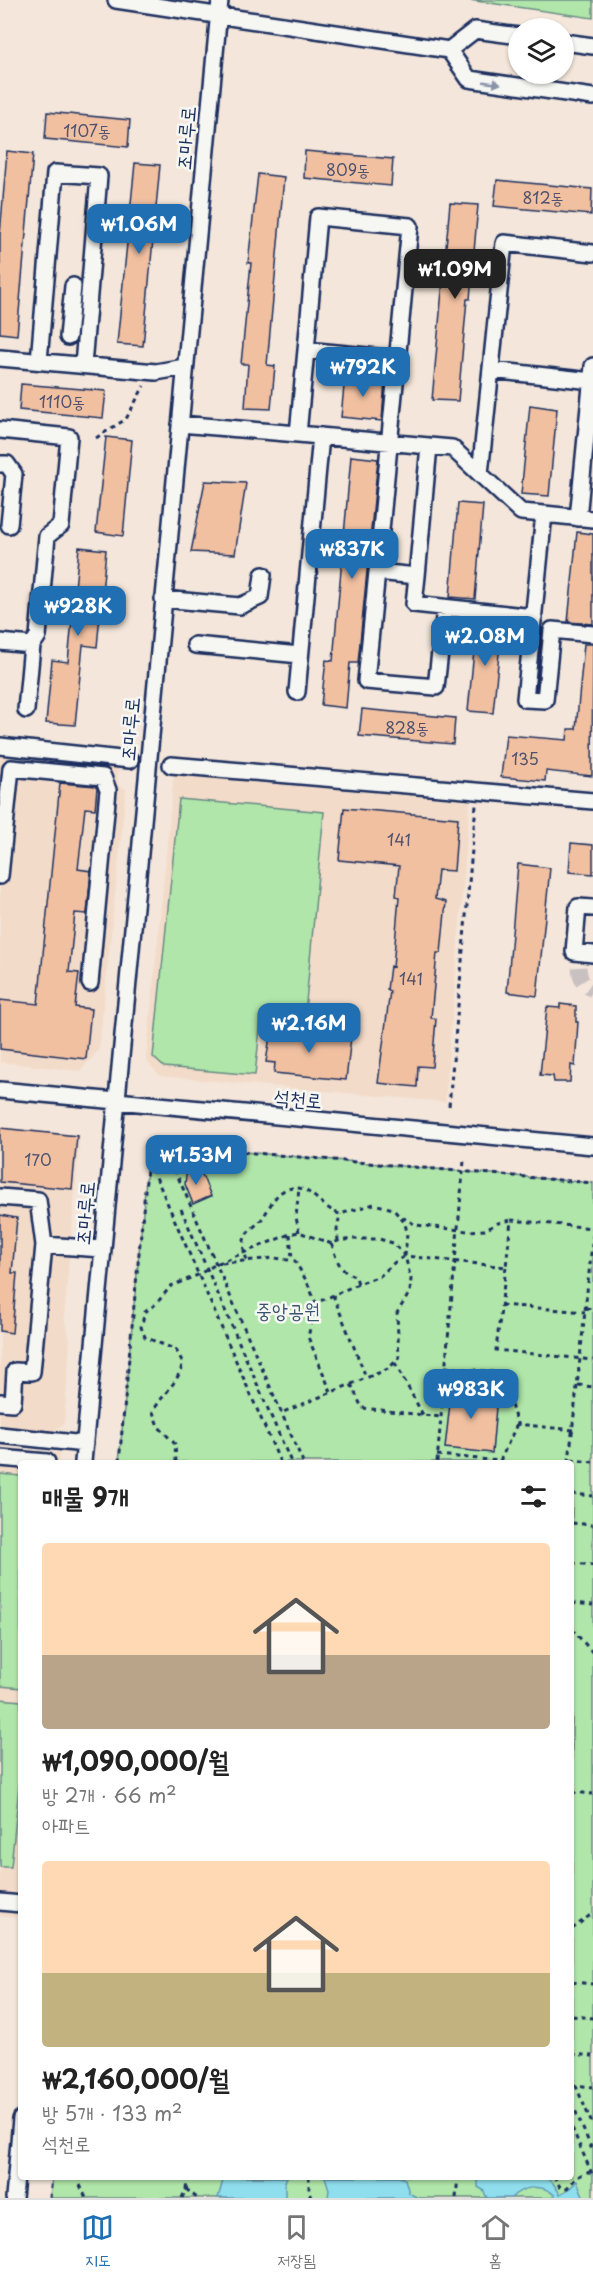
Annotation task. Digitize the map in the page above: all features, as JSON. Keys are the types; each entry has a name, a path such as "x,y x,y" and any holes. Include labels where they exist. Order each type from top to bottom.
{"street":[{"path":"116,0 219,7 449,50 469,79 593,97"},
{"name":"조마루로","path":"83,1460 219,7"},
{"path":"449,50 475,30 508,34"},
{"path":"574,43 593,46"},
{"path":"39,361 56,173 99,176 83,365"},
{"path":"298,434 318,217 410,226 366,681 436,687 445,608"},
{"path":"480,474 504,243 593,252"},
{"path":"69,337 73,286"},
{"path":"41,334 85,338"},
{"path":"306,350 398,359"},
{"path":"0,358 156,372 185,367"},
{"path":"180,424 452,448 521,512 586,518 592,373 490,370"},
{"path":"0,430 69,437 61,525 47,536 38,636 32,645 26,710"},
{"path":"297,692 321,436"},
{"path":"429,446 414,604 533,623 552,630 593,634"},
{"path":"0,464 7,464 14,474 9,525"},
{"path":"544,514 525,699 545,700 552,630"},
{"path":"377,572 417,576"},
{"path":"163,599 240,606 260,597 263,575"},
{"path":"0,642 32,645"},
{"path":"195,645 300,655"},
{"path":"0,746 130,760"},
{"path":"171,765 593,801"},
{"path":"0,876 11,768 103,777 108,790 90,983"},
{"path":"584,958 574,952 578,907 593,908"},
{"name":"석천로","path":"0,1090 593,1146"},
{"path":"0,1197 38,1200 44,1245 32,1372 15,1371 12,1403 0,1402"},
{"path":"44,1245 102,1249"},
{"path":"0,1435 85,1444"},
{"path":"0,1458 24,1460"},
{"path":"0,1902 18,1904"},
{"path":"14,2198 18,2153"}],"path":[{"path":"96,438 126,419 145,385"},
{"path":"449,1106 477,791"},
{"path":"164,1145 302,1460"},
{"path":"120,1460 148,1159 164,1145 593,1183"},
{"path":"148,1159 279,1460"},
{"path":"436,1460 464,1161"},
{"path":"247,1260 243,1243 245,1236 261,1219 273,1198 282,1191 299,1188 309,1192 332,1211 340,1214 374,1204 384,1205 416,1225 458,1230 485,1230 498,1223 511,1220 593,1228"},
{"path":"299,1188 296,1217 299,1232"},
{"path":"181,1209 290,1460"},
{"path":"338,1241 337,1229 340,1214"},
{"path":"281,1413 388,1369 399,1359 397,1313 410,1292 411,1279 405,1256 407,1233 401,1216"},
{"path":"511,1220 496,1350 593,1359"},
{"path":"176,1460 175,1444 158,1426 153,1412 179,1375 182,1361 176,1350 145,1337 141,1327 147,1309 156,1304 171,1286 244,1252 299,1232 332,1244 338,1241 366,1238 385,1240 398,1246 405,1256"},
{"path":"290,1234 292,1260"},
{"path":"570,1460 593,1235"},
{"path":"332,1244 334,1255 347,1272 356,1277 358,1284"},
{"path":"316,1303 381,1276 405,1256 506,1267"},
{"path":"216,1264 275,1258 295,1261 316,1303 308,1337 332,1392"},
{"path":"333,1295 366,1378"},
{"path":"501,1305 593,1309"},
{"path":"395,1362 423,1415"},
{"path":"446,1367 501,1373 517,1424 500,1460"},
{"path":"351,1384 362,1408 441,1417"},
{"path":"578,1385 593,1387"},
{"path":"517,1424 573,1430"},
{"path":"437,1455 490,1460"},
{"path":"574,1461 593,1462"},
{"path":"574,1494 593,1496"},
{"path":"574,1523 593,1525"},
{"path":"574,1563 593,1566"},
{"path":"574,1603 593,1605"},
{"path":"574,1631 593,1653"},
{"path":"574,1792 593,1794"},
{"path":"574,1927 593,1912"},
{"path":"574,1982 593,1984"},
{"path":"574,2016 593,2018"},
{"path":"574,2054 593,2056"},
{"path":"574,2085 593,2087"},
{"path":"574,2087 593,2126"},
{"path":"574,2108 593,2152"},
{"path":"574,2133 593,2176"},
{"path":"556,2180 560,2187 567,2188 577,2177 590,2170"},
{"path":"50,2198 52,2180"},
{"path":"80,2180 86,2198"},
{"path":"182,2198 187,2180"},
{"path":"309,2180 311,2198"},
{"path":"456,2198 458,2180"},
{"path":"186,2189 197,2198"}],"shaded area":[{"path":"0,757 119,768 117,785 126,789 99,1050 80,1071 0,1062"},
{"path":"174,775 470,801 445,1102 160,1076 146,1060"},
{"path":"0,1127 80,1135 64,1317 70,1341 64,1424 50,1433 0,1428"},
{"path":"0,1447 60,1453 59,1460 18,1460 18,1898 16,1918 0,1916"}],"green space":[{"path":"469,0 593,0 593,18"},
{"path":"179,799 324,812 304,1023 261,1019 255,1075 164,1067 153,1057"},
{"name":"중앙공원","path":"164,1145 593,1183 593,2198 50,2198 52,2180 574,2180 574,1460 119,1460 148,1159"},
{"path":"0,1474 18,1476 18,1688 0,1686"},
{"path":"0,1699 18,1701 18,1797 11,1867 0,1867"}],"water":[{"path":"223,2180 286,2180 285,2198 218,2198"},
{"path":"326,2180 405,2180 409,2193 418,2198 328,2198 329,2189"},
{"path":"478,2180 549,2180 560,2194 577,2181 584,2198 551,2198 555,2196 545,2189 533,2188 521,2191 511,2198 487,2198 483,2190 478,2187"}],"building":[{"path":"47,112 130,120 128,147 45,139"},
{"path":"7,151 33,154 17,335 0,333 0,235"},
{"path":"305,151 393,159 391,186 304,178"},
{"path":"135,163 160,165 143,346 117,344"},
{"path":"258,174 284,177 267,365 275,366 271,409 245,408 248,364 241,364 251,263 248,263"},
{"path":"497,180 592,189 591,215 494,206"},
{"path":"450,203 478,205 458,401 432,400"},
{"path":"345,376 385,379 382,421 341,417"},
{"path":"21,384 106,391 103,418 19,410"},
{"path":"530,405 557,409 549,496 521,494"},
{"path":"106,437 132,440 123,536 96,532"},
{"path":"351,456 378,459 358,663 350,663 346,708 321,705 326,660 333,661"},
{"path":"205,481 246,483 235,554 191,552"},
{"path":"458,503 483,505 475,599 450,597"},
{"path":"577,532 593,534 593,624 568,622"},
{"path":"79,547 106,550 97,647 83,645 75,725 46,723 52,660 68,662"},
{"path":"477,621 502,624 493,713 468,711"},
{"path":"584,644 593,644 592,776 546,771 545,781 501,777 506,735 567,740 568,729 576,729"},
{"path":"362,709 455,718 453,744 359,736"},
{"path":"60,783 96,786 97,788 95,809 85,808 78,869 91,871 87,914 75,913 69,972 79,973 75,1007 91,1009 86,1059 0,1049 0,1000 38,1004"},
{"path":"344,808 458,818 454,871 438,870 435,899 446,902 441,953 437,953 431,1018 436,1019 432,1067 418,1066 417,1087 378,1083 390,991 387,990 390,966 393,967 399,897 396,896 399,866 339,860"},
{"path":"571,843 593,845 593,874 569,872"},
{"path":"518,864 550,868 537,996 507,992"},
{"path":"560,1004 576,1006 576,1022 578,1022 575,1066 571,1065 570,1082 554,1082 553,1076 540,1075 547,1007 560,1008"},
{"path":"271,1030 351,1037 346,1080 274,1073 275,1063 266,1062"},
{"path":"0,1128 77,1136 72,1189 0,1182"},
{"path":"187,1169 200,1170 211,1196 193,1204 185,1184"},
{"path":"0,1215 17,1218 12,1273 17,1273 12,1333 0,1331"},
{"path":"452,1385 489,1388 487,1405 496,1407 492,1453 445,1448"}],"tunnel":[{"path":"579,967 582,981 593,990"}]}
